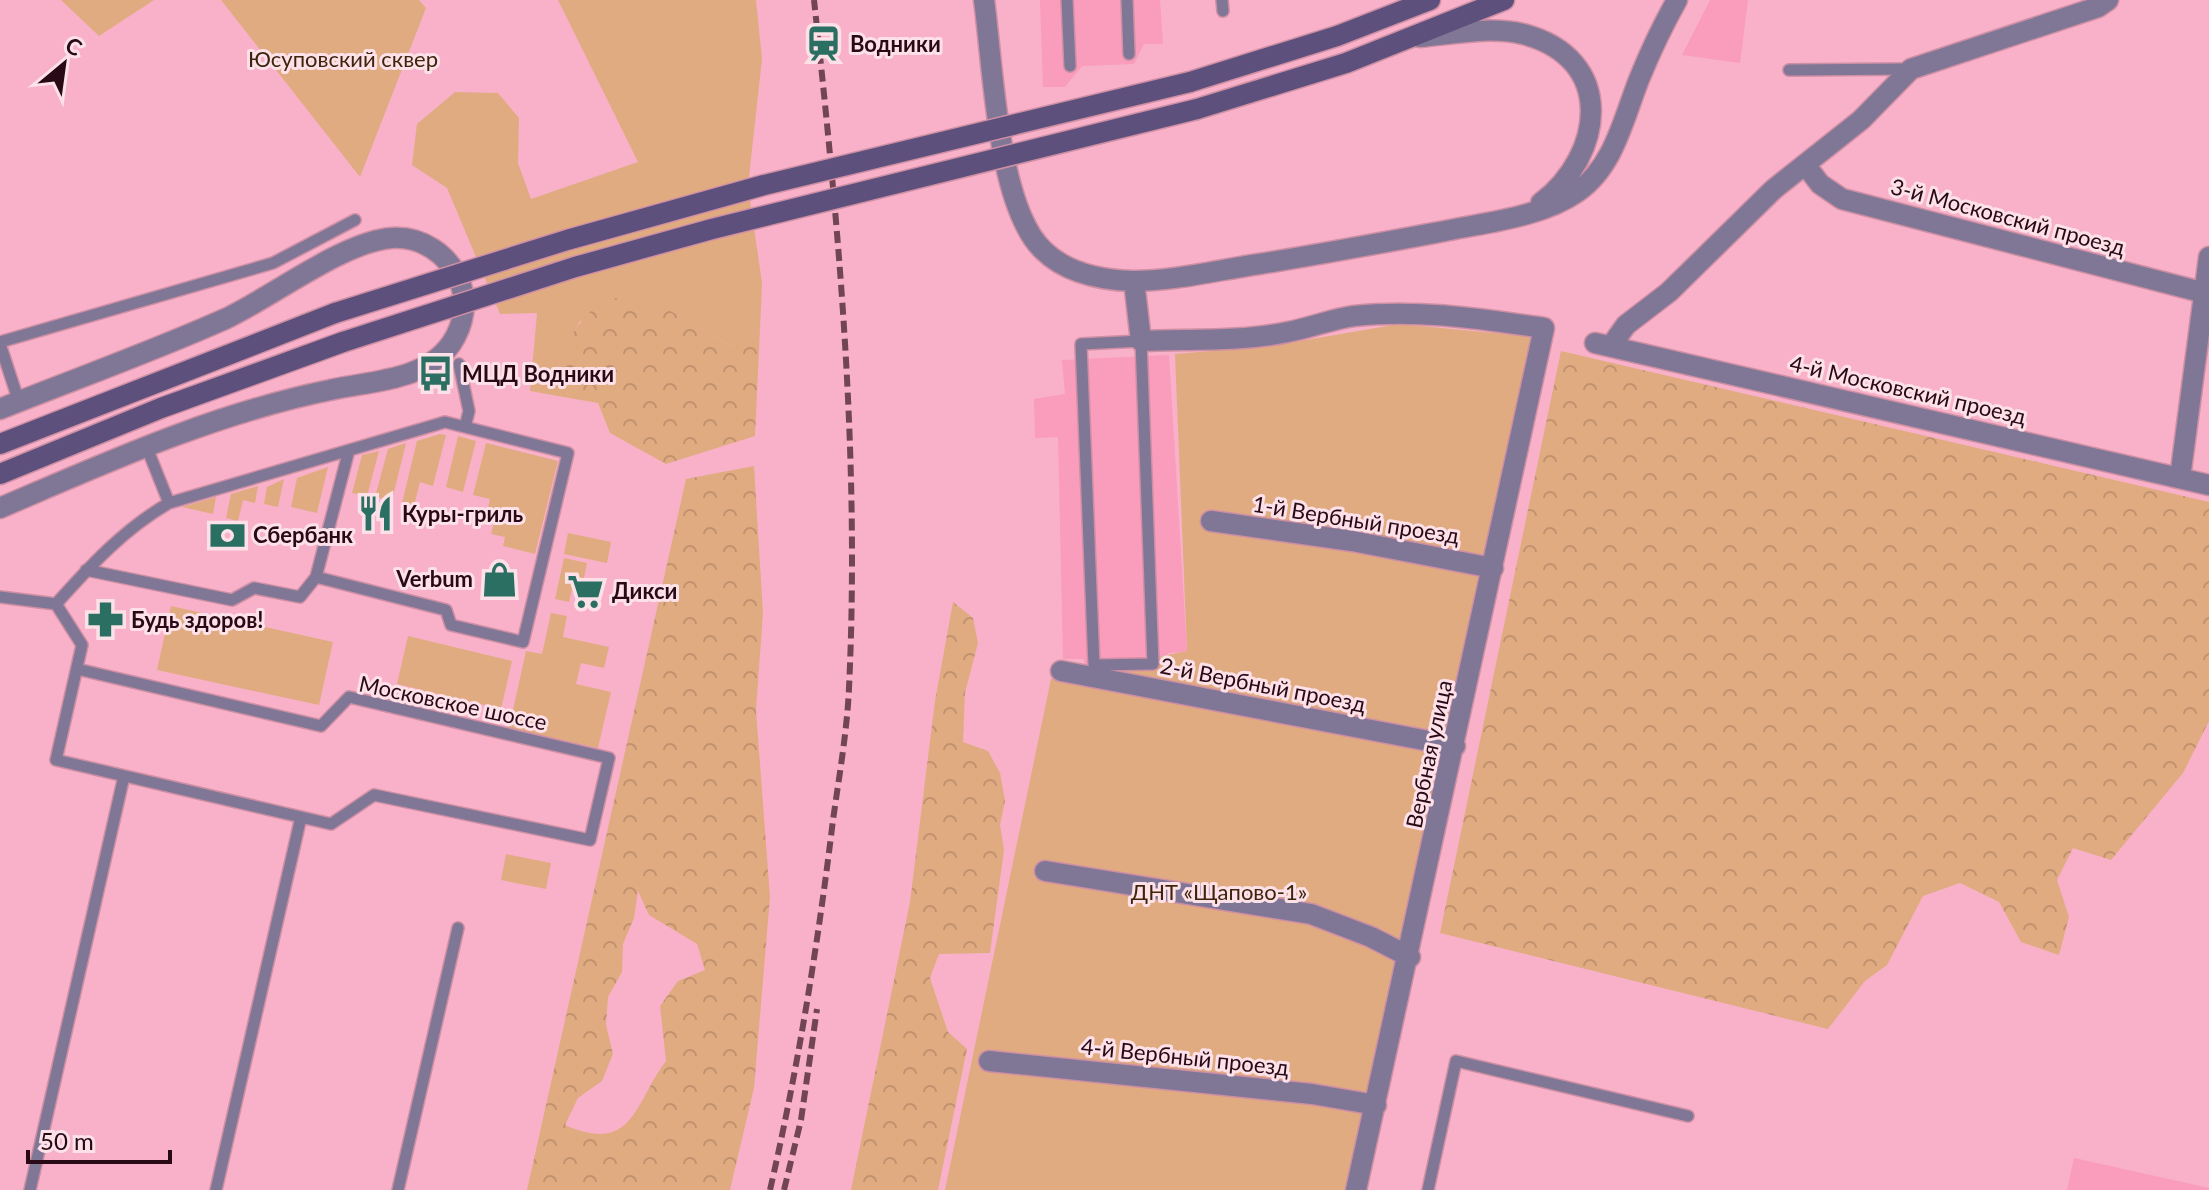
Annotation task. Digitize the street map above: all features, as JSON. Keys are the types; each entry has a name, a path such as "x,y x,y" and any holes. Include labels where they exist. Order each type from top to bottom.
{"main road":[{"path":"0,444 335,313 567,240 764,185 1190,82 1324,41 1430,0"},
{"path":"0,474 161,408 343,342 575,267 756,217 1197,109 1333,67 1504,0"}],"street":[{"path":"984,0 1008,180 1027,230 1042,250 1062,265 1087,275 1134,281 1325,253 1519,214 1557,203 1578,191 1604,162 1618,135 1655,41 1677,0"},
{"path":"1807,167 1861,120 1911,69 2098,7 2108,0"},
{"path":"1413,38 1480,31 1523,34 1555,48 1581,75 1593,111 1587,145 1555,192 1519,214"},
{"name":"3-й Московский проезд","path":"1807,167 1820,184 1842,199 2206,293"},
{"name":"4-й Московский проезд","path":"1807,167 1774,189 1669,292 1603,344 2209,485"},
{"path":"0,508 251,409 385,380 425,367 450,345 462,318 464,299 452,266 426,244 394,238 360,245 223,319 9,405"},
{"path":"2180,478 2209,257"},
{"path":"1134,281 1141,341"},
{"name":"Вербная улица","path":"1141,341 1237,339 1288,332 1353,316 1402,314 1449,315 1544,328 1410,957 1356,1190"},
{"name":"1-й Вербный проезд","path":"1211,521 1352,541 1493,568"},
{"name":"2-й Вербный проезд","path":"1061,671 1455,746"},
{"path":"1045,871 1311,914 1371,937 1410,957"},
{"name":"4-й Вербный проезд","path":"989,1061 1312,1094 1376,1105"}],"lane":[{"path":"1067,0 1070,66"},
{"path":"1127,0 1129,54"},
{"path":"1789,70 1911,69"},
{"path":"9,405 0,343 273,263 355,220"},
{"path":"1141,341 1153,664 1094,665 1081,344 1141,341"},
{"path":"459,364 469,411 465,427"},
{"path":"56,604 135,523 169,503 445,422 568,453 523,642 451,625 446,610 316,577"},
{"path":"147,448 169,503"},
{"path":"86,570 232,600 254,588 300,597 316,577 349,450"},
{"path":"0,597 56,604"},
{"path":"56,604 82,645 56,760 301,817 216,1190"},
{"name":"Московское шоссе","path":"77,669 321,726 349,697 609,758 590,840 374,795 331,824 301,817"},
{"path":"30,1190 124,776"},
{"path":"398,1190 458,928"},
{"path":"1428,1190 1456,1061 1688,1116"}],"shaded area":[{"path":"1040,0 1160,0 1163,44 1144,44 1134,64 1082,66 1065,87 1043,87"},
{"path":"1710,0 1748,0 1740,63 1682,55"},
{"path":"1169,355 1187,652 1168,653 1168,670 1084,672 1084,659 1063,659 1058,437 1035,438 1034,399 1065,394 1062,360"},
{"path":"2074,1158 2209,1188 2209,1190 2067,1190"}],"green space":[{"path":"61,0 154,0 99,36"},
{"name":"Юсуповский сквер","path":"221,0 419,0 426,8 360,177"},
{"path":"558,0 756,0 762,59 748,186 762,283 760,329 731,346 670,311 580,321 558,364 569,398 530,391 537,313 500,314 447,188 412,165 417,124 455,92 498,93 519,118 518,163 531,199 638,162"},
{"path":"623,297 655,302 731,346 760,329 755,436 666,464 610,433 598,403 569,398 558,364 569,341 590,312 610,300"},
{"name":"ДНТ «Щапово-1»","path":"1399,324 1547,338 1501,571 1366,1190 945,1190 1051,679 1187,651 1175,354 1271,346"},
{"path":"1561,351 2209,502 2209,721 2183,773 2111,860 2073,848 2057,880 2069,917 2059,955 2021,942 1999,902 1960,883 1923,896 1887,965 1865,981 1828,1029 1440,933"},
{"path":"446,435 433,486 420,482 414,506 402,503 417,441"},
{"path":"458,436 476,441 463,492 446,487"},
{"path":"406,443 392,500 375,497 388,449"},
{"path":"486,443 558,461 535,554 503,546 505,537 491,534 494,523 485,521 490,499 473,495"},
{"path":"379,451 367,496 352,493 362,455"},
{"path":"754,466 763,613 756,710 770,897 754,1088 730,1190 527,1190 686,479","holes":["638,891 649,915 697,944 705,970 678,981 660,1006 666,1061 638,1108 619,1129 605,1134 588,1133 565,1125 578,1098 602,1081 613,1054 606,1025 608,997 622,972 623,944 634,918"]},
{"path":"328,467 317,513 291,507 297,478"},
{"path":"284,479 278,507 264,504 267,487"},
{"path":"258,486 255,503 243,500 238,521 226,518 231,494"},
{"path":"216,497 213,514 182,507"},
{"path":"568,533 611,542 607,563 564,554"},
{"path":"564,558 587,563 584,578 575,577 569,602 555,599"},
{"path":"953,602 973,618 978,643 965,693 963,742 988,751 1000,773 1005,801 1000,825 1004,850 990,953 939,954 930,978 948,1032 967,1049 938,1190 851,1190 910,902 935,701"},
{"path":"171,606 333,642 319,705 157,670"},
{"path":"551,613 567,616 563,637 609,647 604,668 581,663 576,684 611,692 598,748 509,728 526,651 542,654"},
{"path":"408,636 512,661 501,709 397,684"},
{"path":"506,854 551,863 546,889 501,880"}],"railway":[{"path":"770,1190 790,1098 814,959 849,688 852,515 845,343 832,172 814,0"},
{"path":"784,1190 801,1120 817,1009"}],"place":[{"name":"Водники","path":"824,44"},
{"name":"МЦД Водники","path":"436,374"},
{"name":"Куры-гриль","path":"376,514"},
{"name":"Сбербанк","path":"227,535"},
{"name":"Verbum","path":"499,579"},
{"name":"Дикси","path":"586,591"},
{"name":"Будь здоров!","path":"105,620"}]}
